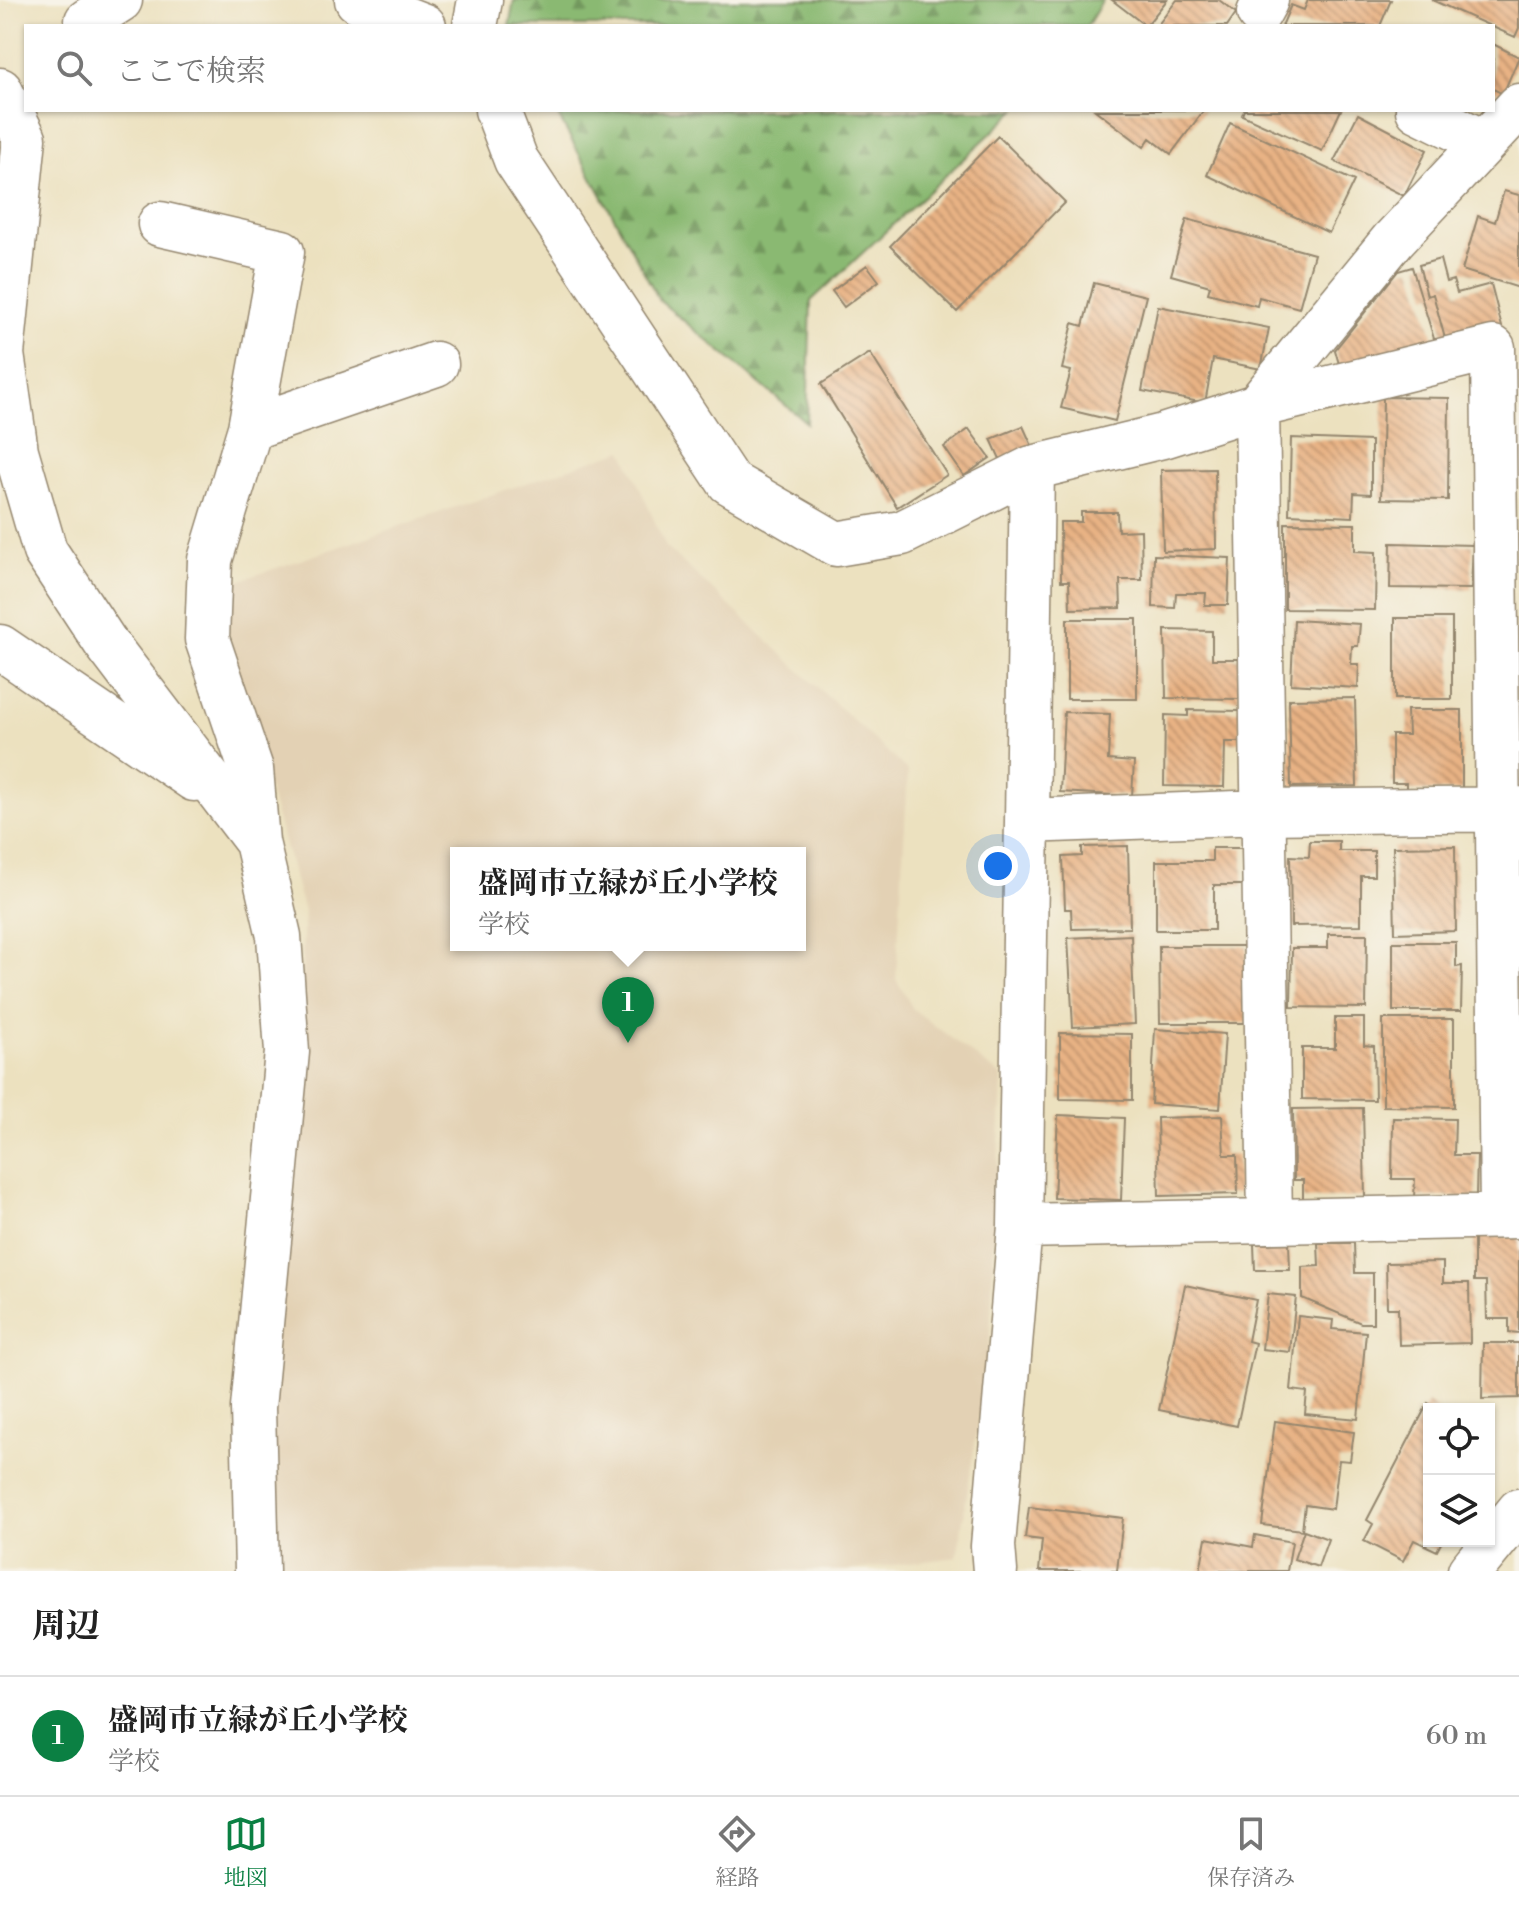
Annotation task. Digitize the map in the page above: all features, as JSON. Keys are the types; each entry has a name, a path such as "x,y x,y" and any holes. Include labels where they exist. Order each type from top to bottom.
{"street":[{"path":"357,0 419,24"},
{"path":"475,24 480,0"},
{"path":"0,90 24,138 2,354 16,451 45,551 105,642 257,842"},
{"path":"1270,1220 1257,406 1393,240 1519,106"},
{"path":"498,112 516,160 729,482 836,544 902,533 1032,468 1163,436 1257,406 1506,346 1511,1216 1020,1226"},
{"path":"1422,112 1483,142"},
{"path":"160,224 282,252 250,428 210,560 207,639 251,769 257,842 279,936 287,1052 253,1408 257,1571"},
{"path":"250,428 436,364"},
{"path":"995,1571 993,1546 1020,1226 1032,468"},
{"path":"0,647 229,802"},
{"path":"1027,821 1263,812 1508,810"},
{"path":"1470,1571 1519,1511"}],"shaded area":[{"path":"623,450 666,547 908,771 896,979 913,1009 1002,1077 989,1355 957,1557 844,1571 273,1571 269,1392 294,1169 304,911 243,701 223,611 224,586"}],"green space":[{"path":"514,0 1103,0 1088,24 509,24"},
{"path":"556,112 1014,112 811,301 807,423 660,301"}],"building":[{"path":"1112,0 1167,0 1148,24"},
{"path":"1177,0 1219,0 1236,13 1228,24 1159,24"},
{"path":"1308,0 1391,0 1381,24 1283,24 1291,5 1304,10"},
{"path":"1432,0 1519,0 1519,28 1515,37 1495,28 1495,24 1486,24"},
{"path":"1495,45 1519,57 1503,94 1495,90"},
{"path":"1098,112 1202,112 1171,154 1150,138 1144,147"},
{"path":"1243,112 1340,112 1322,151 1242,115"},
{"path":"1358,114 1427,150 1404,196 1334,161"},
{"path":"1230,123 1354,181 1329,233 1207,175"},
{"path":"998,136 1065,202 957,312 890,246"},
{"path":"1504,191 1519,195 1519,288 1462,270 1478,216 1495,222"},
{"path":"1187,219 1314,254 1299,308 1259,297 1257,306 1208,293 1210,286 1171,275"},
{"path":"1440,259 1446,282 1453,280 1457,293 1491,284 1503,331 1447,346 1433,294 1427,296 1419,265"},
{"path":"867,265 879,281 844,307 832,291"},
{"path":"1412,267 1435,342 1341,371 1335,350 1398,271"},
{"path":"1094,283 1146,296 1115,421 1061,408 1071,371 1062,369 1073,323 1083,326"},
{"path":"1158,306 1269,328 1261,369 1213,359 1205,403 1142,391"},
{"path":"870,353 947,475 897,507 821,384"},
{"path":"1383,397 1449,398 1448,500 1381,499"},
{"path":"1023,426 1032,446 1000,459 991,439"},
{"path":"969,429 990,458 964,476 944,447"},
{"path":"1291,438 1371,441 1371,494 1354,493 1353,517 1289,514"},
{"path":"1215,469 1216,549 1163,551 1161,470"},
{"path":"1081,512 1117,512 1118,531 1141,530 1142,580 1120,580 1121,608 1070,609 1069,581 1061,581 1060,522 1081,522"},
{"path":"1285,523 1355,524 1355,551 1376,552 1375,610 1285,609"},
{"path":"1391,543 1473,545 1471,589 1390,588"},
{"path":"1154,555 1230,558 1228,605 1205,605 1206,593 1176,593 1175,608 1153,607"},
{"path":"1395,618 1452,618 1452,699 1395,699"},
{"path":"1067,619 1137,619 1137,699 1067,699"},
{"path":"1294,620 1360,624 1358,646 1352,646 1351,664 1359,664 1358,688 1291,684"},
{"path":"1165,630 1212,631 1212,659 1239,659 1239,699 1166,698"},
{"path":"1355,698 1357,786 1291,787 1289,699"},
{"path":"1188,710 1241,711 1240,742 1225,742 1224,787 1164,786 1165,715 1188,716"},
{"path":"1407,710 1462,710 1462,791 1406,791 1406,783 1392,783 1392,735 1408,735"},
{"path":"1064,712 1110,714 1108,760 1134,762 1132,796 1060,792"},
{"path":"1310,841 1339,841 1339,851 1374,851 1374,876 1361,876 1361,925 1291,926 1290,856 1309,857"},
{"path":"1128,846 1130,928 1072,929 1071,909 1065,909 1063,857 1082,856 1082,847"},
{"path":"1455,846 1456,931 1395,933 1393,847"},
{"path":"1212,848 1243,848 1243,885 1214,885 1214,930 1156,930 1156,861 1212,861"},
{"path":"1328,934 1367,934 1366,1008 1291,1007 1292,948 1328,948"},
{"path":"1131,935 1135,1024 1073,1027 1068,938"},
{"path":"1393,942 1456,942 1456,967 1462,966 1461,1011 1393,1011"},
{"path":"1159,946 1247,946 1247,1023 1160,1023"},
{"path":"1335,1018 1364,1018 1364,1045 1374,1046 1375,1100 1302,1099 1302,1048 1335,1048"},
{"path":"1383,1019 1454,1019 1454,1107 1383,1106"},
{"path":"1155,1029 1225,1034 1220,1109 1151,1104"},
{"path":"1060,1033 1132,1034 1132,1100 1060,1099"},
{"path":"1363,1108 1365,1197 1303,1199 1303,1180 1294,1180 1293,1109"},
{"path":"1058,1115 1124,1118 1121,1200 1054,1198"},
{"path":"1222,1116 1224,1155 1237,1155 1238,1194 1159,1196 1157,1118"},
{"path":"1393,1118 1455,1119 1454,1155 1477,1155 1476,1197 1414,1197 1415,1179 1392,1179"},
{"path":"1474,1236 1519,1237 1519,1333 1509,1332 1509,1319 1487,1319 1486,1281 1474,1281"},
{"path":"1289,1243 1290,1270 1255,1270 1254,1244"},
{"path":"1318,1243 1354,1243 1355,1273 1373,1273 1373,1323 1361,1323 1302,1298 1302,1267 1319,1266"},
{"path":"1443,1262 1443,1283 1469,1283 1470,1343 1399,1345 1398,1308 1387,1308 1386,1263"},
{"path":"1185,1285 1256,1300 1248,1341 1255,1343 1237,1426 1159,1410"},
{"path":"1268,1294 1296,1297 1290,1352 1262,1349"},
{"path":"1298,1316 1333,1320 1332,1329 1366,1332 1358,1419 1305,1414 1307,1392 1291,1390"},
{"path":"1483,1343 1519,1343 1519,1398 1482,1399"},
{"path":"1423,1413 1423,1544 1414,1540 1403,1561 1364,1541 1373,1524 1367,1520"},
{"path":"1275,1421 1354,1432 1350,1461 1339,1460 1333,1509 1305,1505 1302,1530 1262,1525"},
{"path":"1029,1507 1123,1518 1117,1571 1039,1571 1042,1540 1025,1538"},
{"path":"1304,1530 1328,1539 1318,1567 1294,1559"},
{"path":"1255,1535 1292,1542 1287,1571 1200,1571 1206,1538 1253,1547"}],"place":[{"name":"盛岡市立緑が丘小学校","path":"628,1043"}]}
